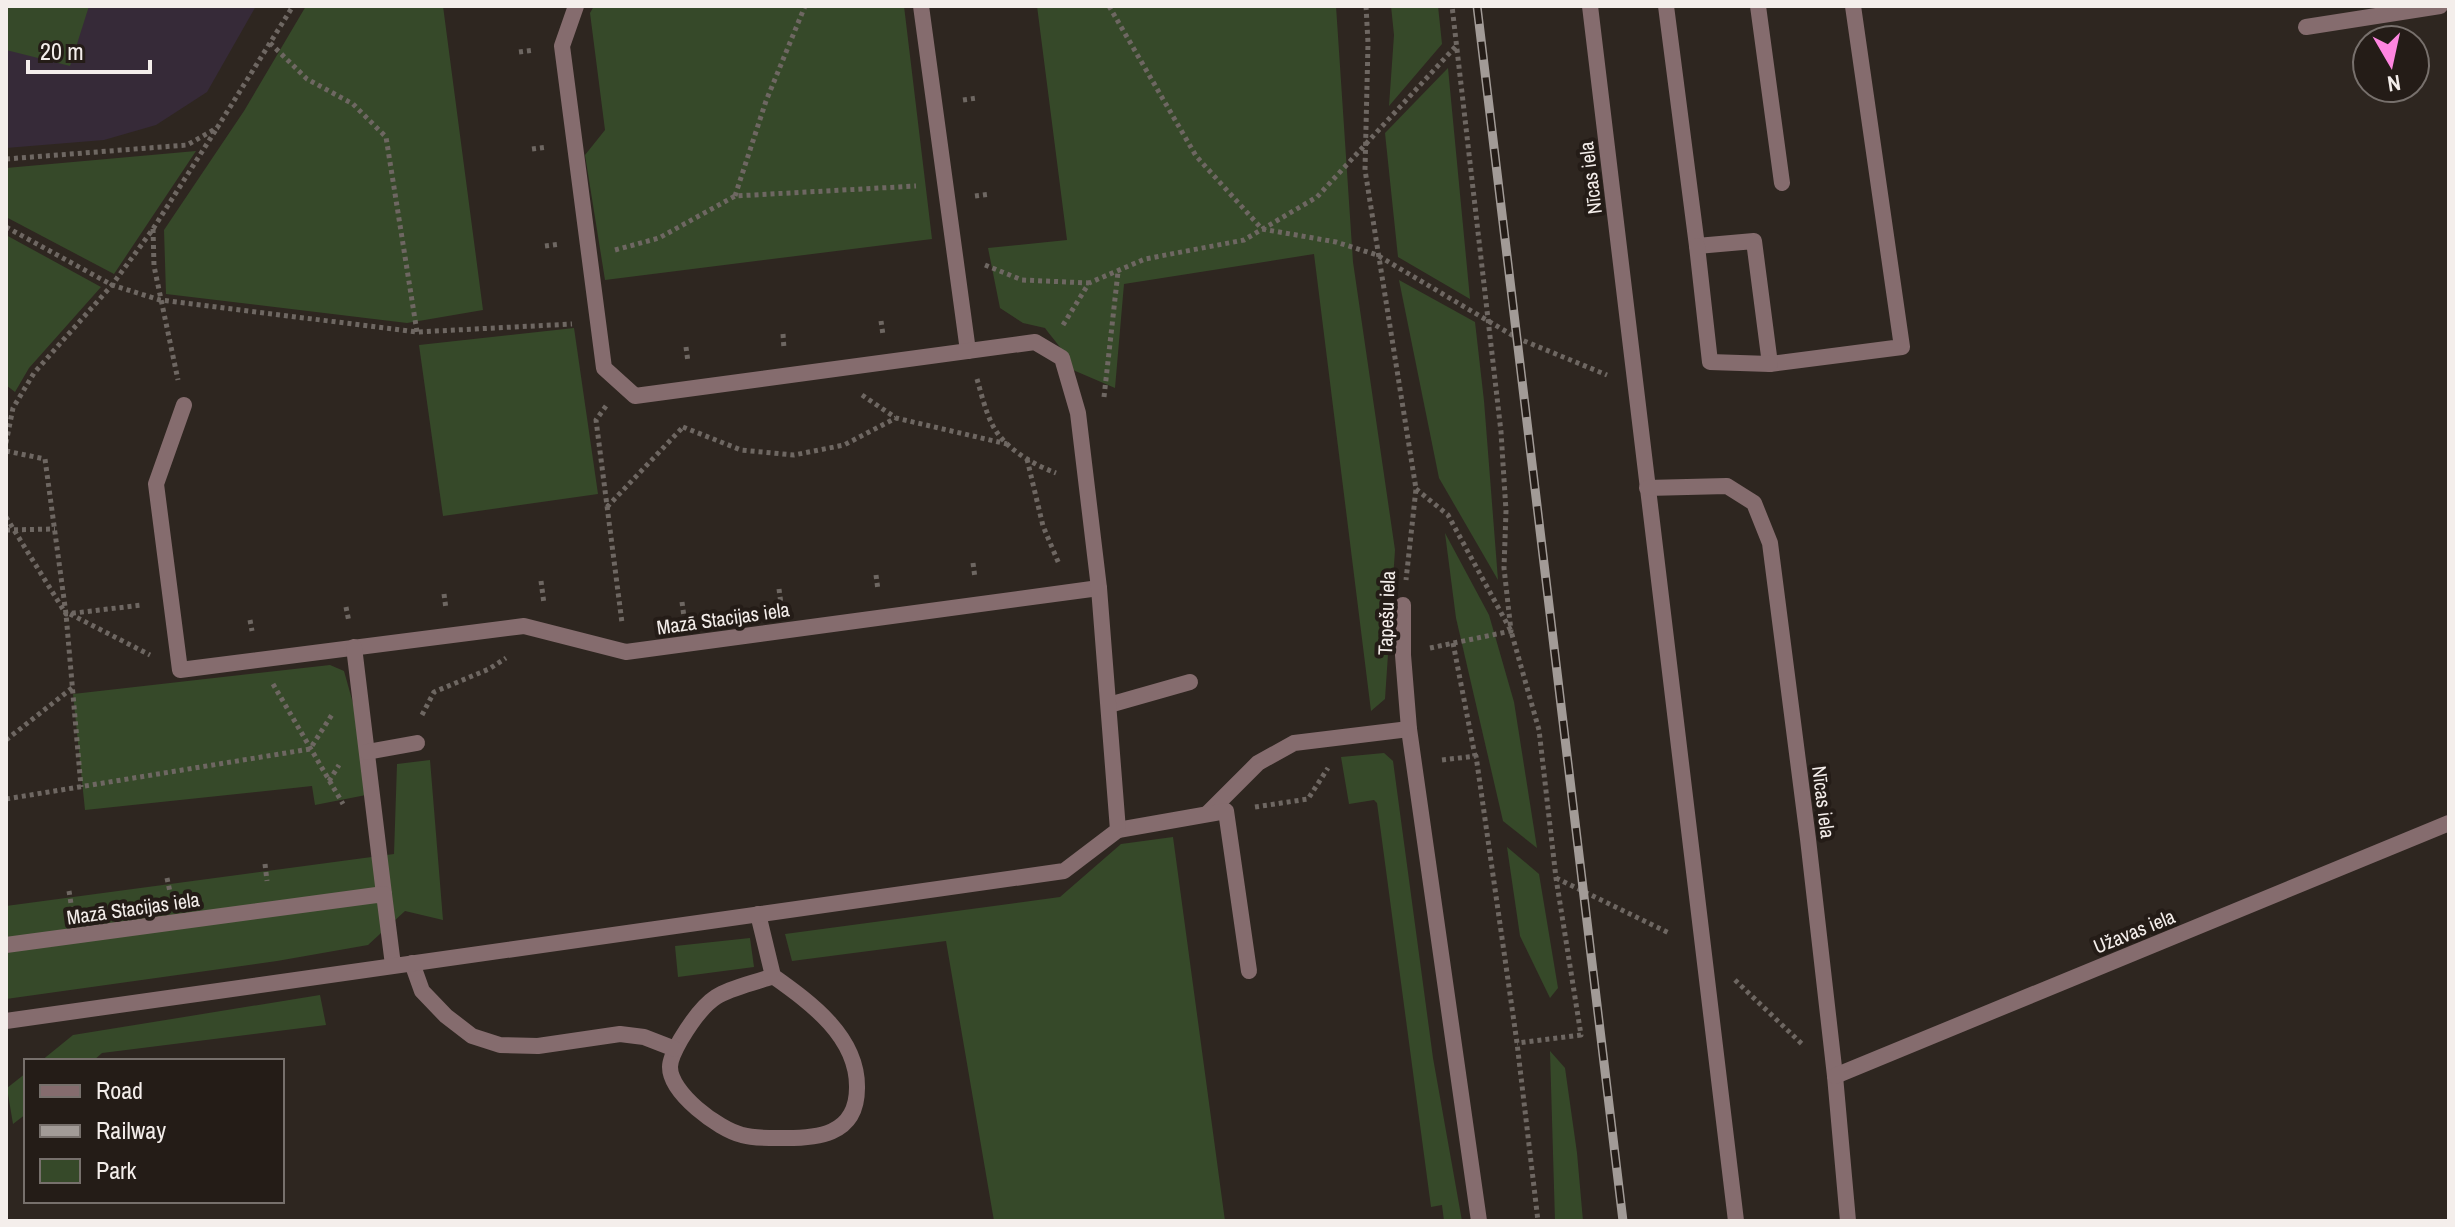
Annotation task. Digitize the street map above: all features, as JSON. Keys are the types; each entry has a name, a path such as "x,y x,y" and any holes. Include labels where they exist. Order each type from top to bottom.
{"street":[{"path":"576,6 562,46 604,368 635,396 1035,342 1062,358 1079,423 1087,486 1099,588 1118,830"},
{"path":"921,6 968,351"},
{"name":"Nīcas iela","path":"1590,6 1736,1221"},
{"path":"1666,6 1710,362 1770,364 1902,347 1853,6"},
{"path":"1758,6 1782,183"},
{"path":"2306,27 2440,6"},
{"path":"1697,246 1754,241 1770,364"},
{"path":"180,670 156,484 184,405"},
{"name":"Nīcas iela","path":"1647,488 1727,486 1754,503 1770,543 1808,839 1848,1221"},
{"name":"Mazā Stacijas iela","path":"180,670 524,626 626,652 1099,588"},
{"name":"Tapešu iela","path":"1403,605 1403,655 1409,729 1479,1221"},
{"path":"354,647 393,965"},
{"path":"1109,705 1190,682"},
{"path":"1207,814 1258,763 1294,743 1409,729"},
{"path":"367,752 417,743"},
{"path":"6,1021 1064,871 1118,830 1226,811 1249,971"},
{"name":"Užavas iela","path":"1835,1076 2449,823"},
{"name":"Mazā Stacijas iela","path":"6,945 384,894"},
{"path":"758,914 773,976 807,1000 846,1044 858,1083 857,1106 848,1121 829,1134 802,1138 741,1135 713,1120 679,1093 670,1068 675,1049 690,1023 716,998 773,976"},
{"path":"412,963 422,991 446,1016 472,1036 500,1045 538,1046 620,1034 644,1037 675,1049"}],"path":[{"path":"6,443 13,408 34,373 112,285 153,229 293,6"},
{"path":"735,196 766,101 805,6"},
{"path":"1109,6 1196,156 1262,229 1336,242 1377,255 1517,338 1634,385"},
{"name":"Tapešu iela","path":"1366,6 1365,170 1416,489 1403,605"},
{"path":"1452,6 1501,432 1506,511 1504,568 1511,631 1539,730 1556,878 1581,1035 1517,1043"},
{"path":"270,43 307,79 353,104 386,137 417,332"},
{"path":"955,251 1022,280 1089,283 1145,259 1244,240 1317,197 1457,44"},
{"path":"6,159 187,145 217,128"},
{"path":"589,257 659,238 735,196 945,184"},
{"path":"6,227 112,285 160,300 417,332 516,329 597,321"},
{"path":"153,229 154,266 184,405"},
{"path":"1079,423 1104,404 1118,271"},
{"path":"1048,350 1089,283"},
{"path":"968,351 992,425 1007,444 1039,466 1087,486"},
{"path":"823,370 896,418 1007,444"},
{"path":"607,507 683,427 691,388"},
{"path":"683,427 741,450 794,455 844,445 896,418"},
{"path":"596,420 626,652"},
{"path":"6,451 45,459 68,614 81,787"},
{"path":"1027,458 1043,526 1071,591"},
{"path":"1416,489 1448,515 1511,631"},
{"path":"6,517 68,614 180,670"},
{"path":"6,530 55,529"},
{"path":"68,614 171,601"},
{"path":"1403,655 1511,631"},
{"path":"417,743 423,711 434,692 489,669 548,632"},
{"path":"1453,643 1476,756 1517,1043 1538,1221"},
{"path":"259,659 344,805"},
{"path":"6,740 72,688"},
{"path":"6,799 310,749 337,705"},
{"path":"1226,811 1308,799 1349,734"},
{"path":"1415,764 1476,756"},
{"path":"167,878 170,892"}],"shaded area":[{"path":"6,6 256,6 207,92 156,125 104,140 6,148"}],"green space":[{"path":"6,6 89,6 70,66 6,50"},
{"path":"306,6 443,6 483,310 407,323 166,294 164,230 244,111"},
{"path":"594,6 904,6 932,239 605,280 585,155 605,130 590,13"},
{"path":"1037,6 1336,6 1353,262 1395,550 1385,699 1371,711 1314,254 1124,284 1115,388 1073,370 1045,328 1023,323 1000,308 988,248 1067,240"},
{"path":"1391,6 1438,6 1442,44 1389,106 1394,35"},
{"path":"1448,68 1470,299 1398,257 1385,133"},
{"path":"196,151 114,274 6,217 6,168"},
{"path":"6,235 101,287 29,368 15,392 6,385"},
{"path":"1399,280 1475,322 1498,580 1439,478"},
{"path":"574,328 598,494 443,516 419,345"},
{"path":"1445,533 1489,615 1514,702 1537,848 1503,821 1456,618"},
{"path":"330,665 344,671 356,714 366,795 315,805 312,786 85,810 73,694"},
{"path":"1384,753 1393,761 1433,1058 1462,1221 1444,1221 1442,1205 1431,1207 1377,803 1374,800 1349,804 1341,757"},
{"path":"430,760 443,920 405,911 368,945 6,999 6,906 394,854 397,764"},
{"path":"1173,837 1225,1221 994,1221 946,941 792,961 785,934 1060,897 1121,844"},
{"path":"1507,847 1539,874 1558,988 1550,998 1520,936"},
{"path":"750,938 754,967 678,977 675,946"},
{"path":"320,995 326,1025 102,1053 95,1059 43,1059 73,1035"},
{"path":"1550,1051 1565,1068 1583,1221 1555,1221"},
{"path":"24,1075 24,1116 13,1124 7,1088"}],"railway":[{"path":"1477,6 1623,1221"}]}
